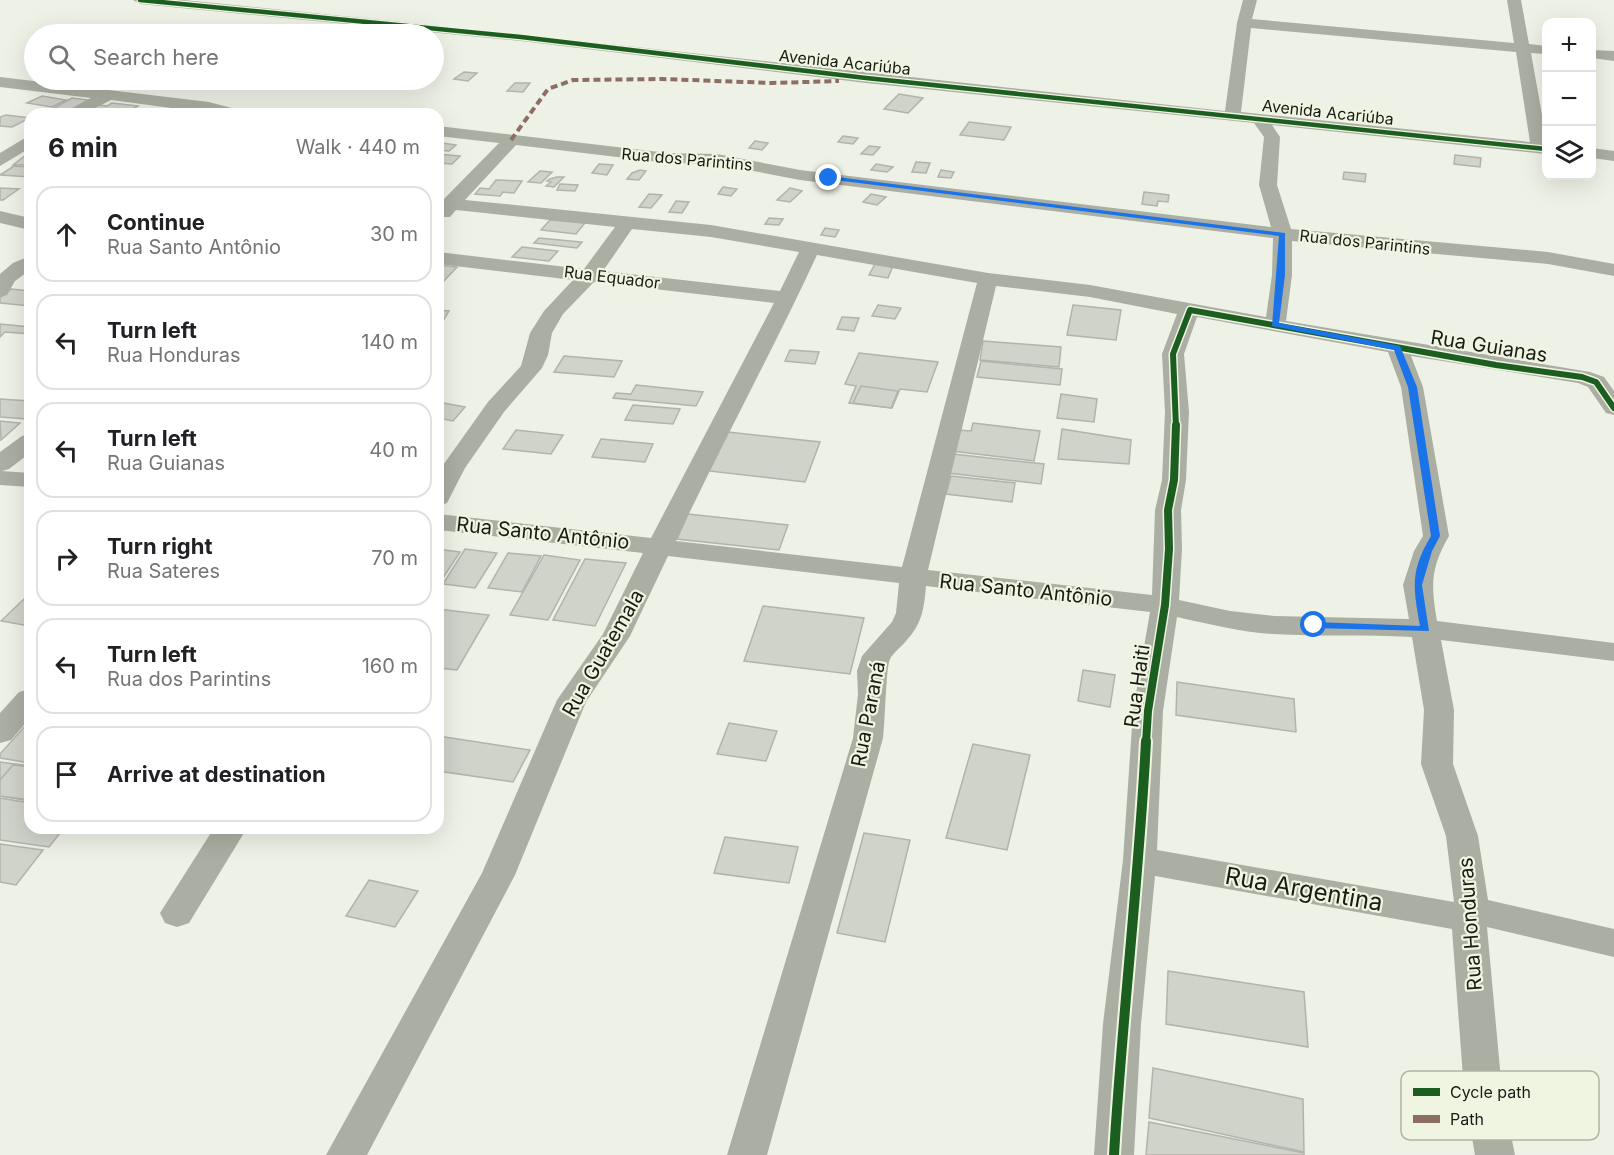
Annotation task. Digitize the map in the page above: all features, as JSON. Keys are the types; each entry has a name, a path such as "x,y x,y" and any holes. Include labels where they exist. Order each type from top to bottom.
{"street":[{"name":"Avenida Acariúba","path":"140,0 386,24"},
{"path":"1232,116 1244,23 1250,0"},
{"path":"1514,0 1521,47 1542,143"},
{"path":"1244,23 1542,50"},
{"name":"Avenida Acariúba","path":"444,30 866,78 1542,148"},
{"path":"1596,54 1614,56"},
{"path":"0,82 24,85"},
{"path":"73,90 213,108"},
{"path":"82,108 110,94"},
{"path":"444,211 627,222 711,231 988,279 1090,291 1275,325 1282,275 1283,234 1268,185 1272,137 1259,118"},
{"name":"Rua dos Parintins","path":"444,132 668,158 717,159 800,175 1283,234 1548,258 1614,270"},
{"path":"444,211 511,140"},
{"path":"0,161 24,144"},
{"path":"1596,154 1614,156"},
{"path":"0,217 24,223"},
{"path":"444,486 453,468 496,407 531,368 537,354 541,333 554,311 590,274 611,248 627,222"},
{"name":"Rua Guatemala","path":"346,1155 498,875 572,700 616,636 811,247"},
{"name":"Rua Equador","path":"444,259 786,298"},
{"path":"0,291 3,282 13,271 24,265"},
{"name":"Rua Paraná","path":"747,1155 868,738 873,694 872,671 876,656 904,626 910,613 913,577 988,279"},
{"name":"Rua Haiti","path":"1114,1155 1122,1024 1140,860 1148,711 1165,605 1169,549 1168,510 1173,480 1177,412 1173,354 1183,323 1190,310"},
{"name":"Rua Guianas","path":"1275,325 1397,348 1582,377 1596,382 1614,408"},
{"name":"Rua Honduras","path":"1397,348 1413,387 1436,536 1427,551 1417,585 1439,710 1437,765 1439,778 1454,809 1462,836 1471,914 1482,1071"},
{"path":"1582,377 1614,382"},
{"path":"0,464 24,446"},
{"path":"0,477 24,479"},
{"name":"Rua Santo Antônio","path":"444,523 1165,605 1230,620 1274,625 1369,625 1426,629 1614,652"},
{"path":"0,732 24,706"},
{"path":"177,913 227,834"},
{"name":"Rua Argentina","path":"1140,860 1471,914 1614,943"},
{"name":"Rua Honduras","path":"1492,1140 1495,1155"}],"building":[{"path":"464,72 477,73 468,81 454,79"},
{"path":"515,83 530,83 523,92 507,91"},
{"path":"899,94 923,98 908,113 884,109"},
{"path":"42,96 66,100 52,107 27,103"},
{"path":"72,98 88,100 74,108 54,108"},
{"path":"112,103 138,106 135,108 88,108 94,104 107,106"},
{"path":"6,115 24,117 24,121 12,127 0,126 0,117"},
{"path":"969,122 1011,127 1004,140 960,135"},
{"path":"843,136 858,138 853,144 838,142"},
{"path":"755,141 768,143 762,150 749,148"},
{"path":"444,143 456,145 449,151 444,151"},
{"path":"869,146 880,147 873,155 861,154"},
{"path":"444,155 460,156 452,164 444,163"},
{"path":"1455,155 1481,158 1480,167 1454,164"},
{"path":"24,157 24,165 13,165"},
{"path":"916,162 930,163 926,173 912,172"},
{"path":"599,164 613,165 607,175 592,173"},
{"path":"876,164 893,167 887,172 871,170"},
{"path":"14,166 24,167 24,177 0,175"},
{"path":"640,170 646,171 639,180 627,179 632,173"},
{"path":"941,170 954,172 951,178 938,177"},
{"path":"540,171 552,172 541,183 528,182"},
{"path":"1344,172 1366,174 1365,182 1343,179"},
{"path":"564,177 554,187 546,186 551,182 547,181"},
{"path":"496,180 522,181 514,193 503,192 500,196 475,194 480,188 489,189"},
{"path":"560,184 578,185 575,191 557,190"},
{"path":"723,187 737,189 731,196 718,194"},
{"path":"0,188 19,189 0,200"},
{"path":"790,188 802,191 790,202 777,200"},
{"path":"1144,192 1169,195 1168,202 1158,201 1157,206 1142,204"},
{"path":"649,194 662,195 651,208 639,207"},
{"path":"871,194 886,197 877,205 863,202"},
{"path":"676,201 689,202 682,213 669,212"},
{"path":"769,218 783,219 779,225 765,224"},
{"path":"550,220 585,223 576,234 541,230"},
{"path":"825,228 839,230 835,237 821,235"},
{"path":"539,238 582,242 577,248 534,243"},
{"path":"522,247 558,251 549,261 512,257"},
{"path":"875,264 893,266 888,278 869,275"},
{"path":"444,266 457,267 444,281"},
{"path":"11,289 24,290 24,305 0,303 0,298"},
{"path":"878,305 901,308 895,319 872,316"},
{"path":"1073,305 1121,310 1116,340 1067,335"},
{"path":"842,317 859,318 854,331 837,329"},
{"path":"0,324 24,326 24,334 5,332 0,337"},
{"path":"983,341 1061,347 1059,367 980,360"},
{"path":"790,350 819,352 815,364 785,361"},
{"path":"859,353 938,362 927,392 900,389 892,408 849,403 856,386 845,384"},
{"path":"564,356 622,361 614,377 554,372"},
{"path":"981,361 1062,369 1060,385 977,377"},
{"path":"636,385 703,392 696,406 613,398 616,393 631,394"},
{"path":"861,386 898,391 891,408 853,403"},
{"path":"1061,394 1097,399 1094,422 1057,418"},
{"path":"0,399 24,401 24,419 0,417"},
{"path":"444,403 465,407 453,421 444,419"},
{"path":"633,405 680,409 673,424 625,420"},
{"path":"0,421 20,423 1,440"},
{"path":"973,423 1040,431 1034,461 952,451 958,430 971,431"},
{"path":"1062,429 1131,440 1129,464 1058,459"},
{"path":"516,430 563,435 551,454 503,449"},
{"path":"728,432 820,442 805,482 709,471"},
{"path":"601,439 653,444 645,462 592,457"},
{"path":"953,454 1044,464 1041,484 948,473"},
{"path":"951,476 1015,483 1012,502 946,494"},
{"path":"688,514 788,525 779,550 677,539"},
{"path":"465,549 497,553 475,588 444,582"},
{"path":"444,550 460,552 444,576"},
{"path":"508,553 541,556 522,592 488,588"},
{"path":"544,555 580,560 548,620 510,615"},
{"path":"585,559 626,563 595,626 553,620"},
{"path":"24,599 24,625 1,621"},
{"path":"763,606 864,618 850,674 744,661"},
{"path":"444,610 489,615 457,670 444,669"},
{"path":"1083,670 1115,675 1110,707 1078,701"},
{"path":"1177,682 1294,699 1296,732 1176,715"},
{"path":"729,723 777,731 766,761 717,754"},
{"path":"24,727 24,762 0,758 0,754"},
{"path":"444,737 530,750 513,782 444,772"},
{"path":"973,744 1030,755 1007,850 946,838"},
{"path":"0,762 24,765 24,800 0,796"},
{"path":"13,765 24,766 24,799 0,796 0,780"},
{"path":"0,798 24,802 24,834 59,834 49,847 0,840"},
{"path":"864,833 910,840 885,942 837,933"},
{"path":"725,837 798,847 789,883 714,873"},
{"path":"0,844 43,850 16,885 0,882"},
{"path":"369,880 418,891 395,927 346,916"},
{"path":"1168,971 1304,992 1308,1047 1166,1024"},
{"path":"1153,1068 1303,1099 1304,1152 1149,1118"},
{"path":"1149,1122 1304,1153 1304,1155 1146,1155"}],"marked path":[{"path":"511,140 548,89 573,80 662,79 772,83 839,81"}],"cycle path":[{"path":"140,0 387,24"},
{"path":"444,30 866,78 1542,149"},
{"path":"1114,1155 1122,1024 1140,860 1148,711 1165,605 1169,549 1168,510 1174,480 1177,412 1173,354 1183,323 1190,310 1496,365 1582,377 1596,382 1614,408"}],"route":[{"path":"829,178 1283,234 1282,275 1275,325 1397,348 1413,387 1436,536 1427,551 1417,585 1426,629 1369,625 1314,625"}]}
